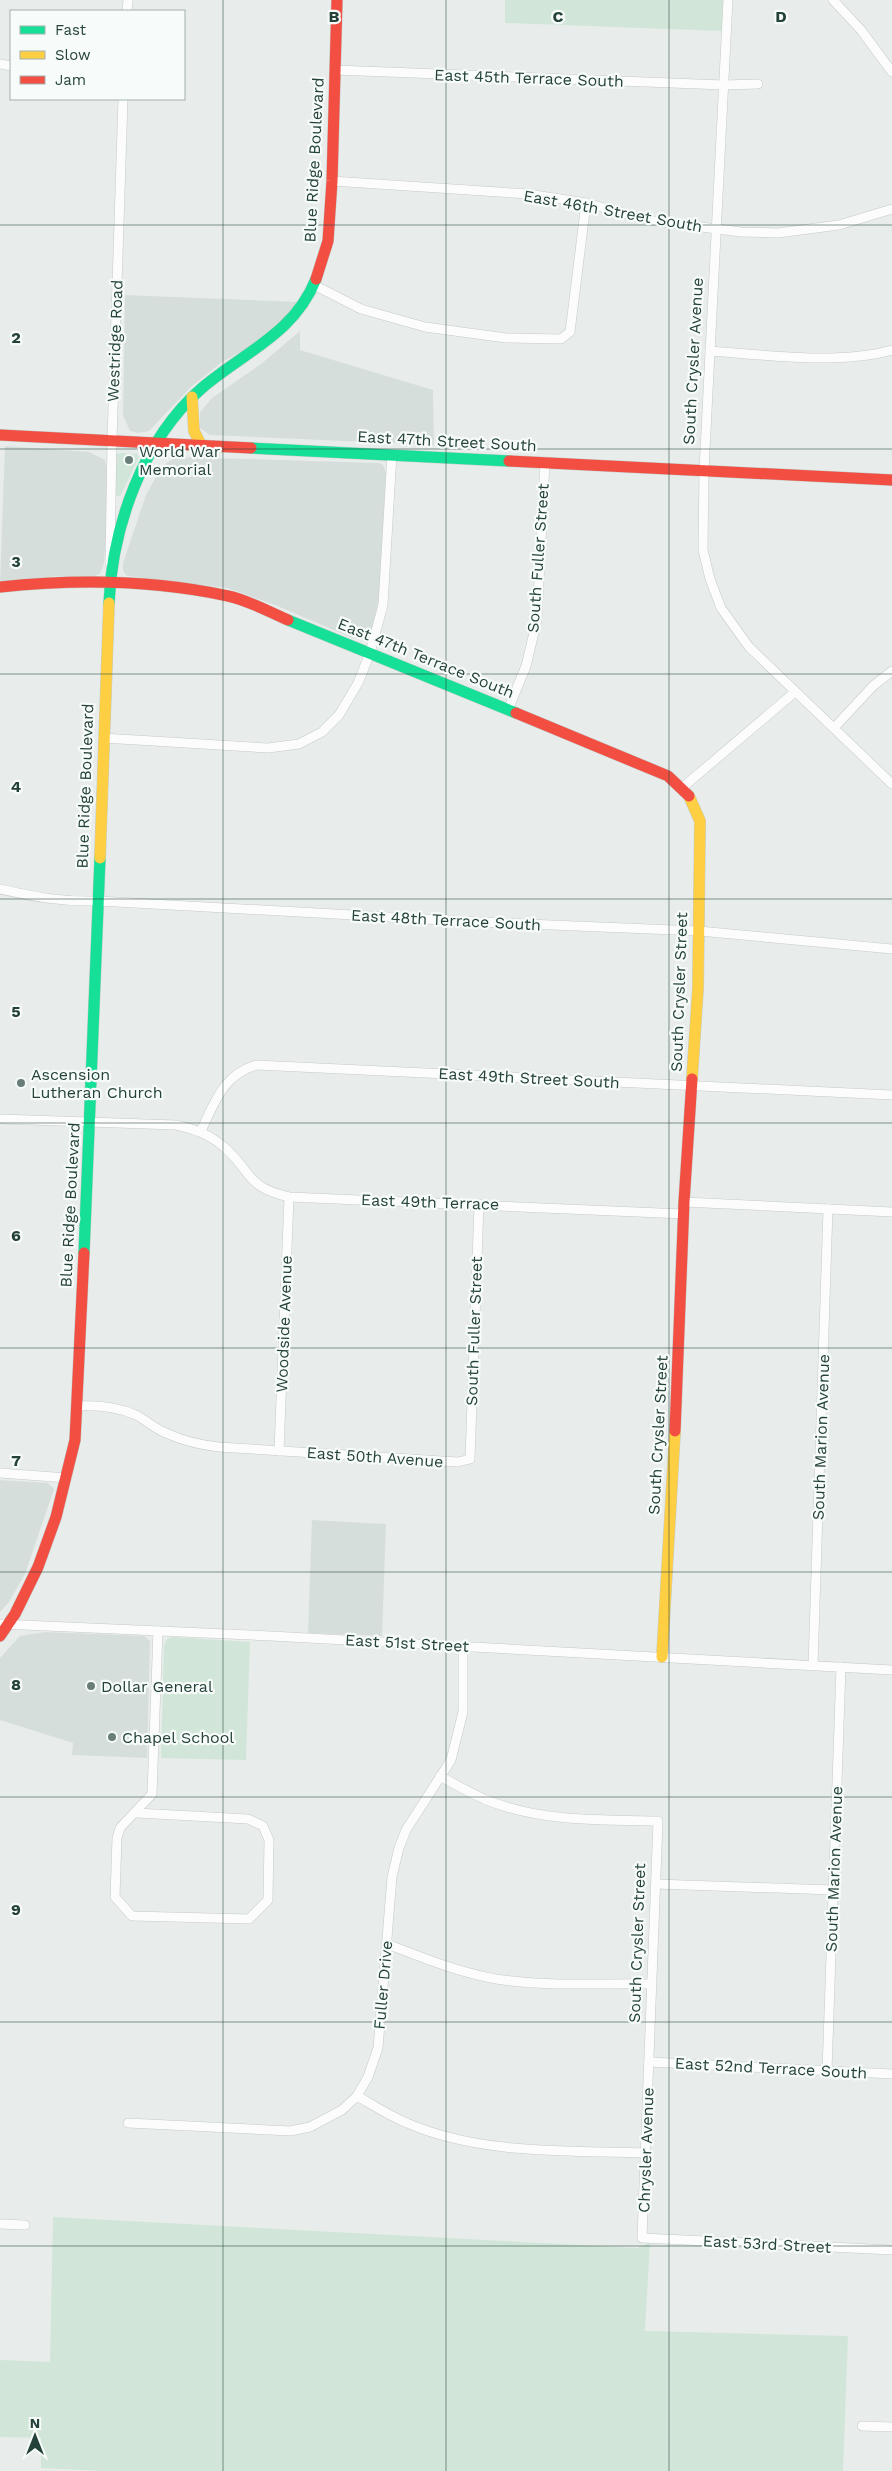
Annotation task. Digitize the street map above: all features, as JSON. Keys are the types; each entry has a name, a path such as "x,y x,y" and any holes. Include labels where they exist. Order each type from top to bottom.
{"street":[{"name":"Blue Ridge Boulevard","path":"0,1636 4,1624 37,1571 67,1478 75,1440 90,1123 110,584 120,529 133,492 150,456 170,422 192,396 222,372 276,336 296,314 314,285 328,241 332,181 337,0"},
{"name":"South Crysler Avenue","path":"728,0 704,470 703,550 710,579 721,608 749,647 892,784"},
{"path":"833,0 861,30 892,72"},
{"name":"East 45th Terrace South","path":"335,70 724,85 758,84"},
{"name":"Westridge Road","path":"110,584 112,440 124,100"},
{"name":"East 46th Street South","path":"332,181 528,194 586,203 654,221 741,232 778,233 839,225 892,210"},
{"path":"314,285 360,309 425,327 506,338 561,339 570,332 586,203"},
{"path":"710,351 798,357 852,356 892,350"},
{"path":"192,396 194,431 201,445"},
{"name":"East 47th Street South","path":"0,435 892,480"},
{"path":"103,738 268,748 299,744 322,732 339,715 358,683 370,653 383,605 392,454"},
{"name":"South Fuller Street","path":"508,710 526,666 537,620 545,462"},
{"name":"East 47th Terrace South","path":"0,587 68,581 187,589 230,596 668,776 684,787"},
{"path":"834,728 873,686 892,671"},
{"path":"684,787 795,692"},
{"name":"South Crysler Street","path":"684,787 694,802 700,821 698,988 684,1202"},
{"name":"East 48th Terrace South","path":"0,889 41,899 69,902 98,900 479,922 699,931 892,949"},
{"name":"East 49th Street South","path":"201,1131 228,1080 243,1069 256,1065 892,1094"},
{"path":"0,1119 176,1125 201,1131"},
{"name":"East 49th Terrace","path":"201,1131 225,1147 257,1185 272,1193 289,1196 684,1214"},
{"name":"Woodside Avenue","path":"279,1451 289,1196"},
{"path":"684,1214 684,1202 892,1212"},
{"name":"South Fuller Street","path":"470,1459 479,1204"},
{"name":"South Marion Avenue","path":"813,1666 828,1209"},
{"name":"South Crysler Street","path":"662,1657 673,1494 684,1214"},
{"name":"East 50th Avenue","path":"78,1406 97,1405 124,1410 166,1433 197,1444 458,1462 470,1459"},
{"path":"0,1474 67,1478"},
{"name":"East 51st Street","path":"4,1624 841,1667"},
{"path":"136,1813 248,1819 263,1826 269,1840 268,1900 249,1919 132,1916 115,1897 116,1847 120,1828 152,1794 158,1631"},
{"name":"Fuller Drive","path":"128,2123 290,2131 310,2127 329,2119 357,2096 368,2077 378,2048 392,1876 406,1830 451,1760 463,1712 463,1647"},
{"path":"841,1667 892,1670"},
{"name":"South Marion Avenue","path":"827,2071 841,1667"},
{"name":"South Crysler Street","path":"440,1776 485,1799 533,1814 574,1819 658,1821 649,2062"},
{"path":"656,1884 833,1890"},
{"path":"387,1944 444,1967 496,1979 544,1983 652,1984"},
{"name":"East 52nd Terrace South","path":"649,2062 892,2074"},
{"name":"Chrysler Avenue","path":"642,2238 649,2062"},
{"path":"357,2096 407,2123 467,2141 506,2147 645,2153"},
{"path":"0,2224 25,2225"},
{"name":"East 53rd Street","path":"642,2238 892,2250"},
{"path":"862,2426 892,2427"}],"shaded area":[{"path":"125,295 297,302 284,319 257,343 222,362 191,387 149,431 138,433 130,431 123,415"},
{"path":"300,331 300,350 433,390 434,445 210,435 200,428 200,412 212,398 261,364"},
{"path":"5,446 89,452 105,460 108,477 107,523 104,563 100,574 91,577 56,576 0,583"},
{"path":"176,457 379,463 383,465 386,473 379,597 372,631 368,637 362,639 350,637 275,605 227,588 127,576 123,571 123,563 146,495 162,466"},
{"path":"0,1480 48,1483 54,1489 25,1574 9,1602 0,1612"},
{"path":"312,1520 386,1524 382,1636 308,1633"},
{"path":"45,1632 144,1636 150,1641 147,1758 72,1755 73,1743 0,1720 0,1658 20,1636"}],"green space":[{"path":"505,0 723,0 722,31 505,23"},
{"path":"116,454 137,454 139,457 122,493 120,496 116,496"},
{"path":"173,1637 250,1642 246,1760 161,1758 164,1645 167,1639"},
{"path":"53,2217 637,2248 650,2243 645,2331 848,2336 843,2471 104,2471 41,2468 41,2438 0,2437 0,2360 50,2362"}],"traffic: fast":[{"path":"109,603 111,574 124,515 134,486 147,458 163,432 181,409 202,388 281,328 307,298 316,279"},
{"path":"251,448 509,461"},
{"path":"288,620 516,713"},
{"path":"84,1253 100,858"}],"traffic: slow":[{"path":"192,397 194,431 201,445"},
{"path":"100,858 109,603"},
{"path":"689,796 700,821 698,988 692,1079"},
{"path":"662,1657 675,1431"}],"traffic: jam":[{"path":"316,279 328,241 332,181 337,0"},
{"path":"0,435 251,448"},
{"path":"509,461 892,480"},
{"path":"0,587 86,582 114,582 172,587 236,598 288,620"},
{"path":"516,713 668,776 689,796"},
{"path":"675,1431 684,1202 692,1079"},
{"path":"0,1636 15,1614 38,1567 56,1517 75,1440 84,1253"}],"place":[{"name":"World War Memorial","path":"129,460"},
{"name":"Ascension Lutheran Church","path":"21,1083"},
{"name":"Dollar General","path":"91,1686"},
{"name":"Chapel School","path":"112,1737"}]}
